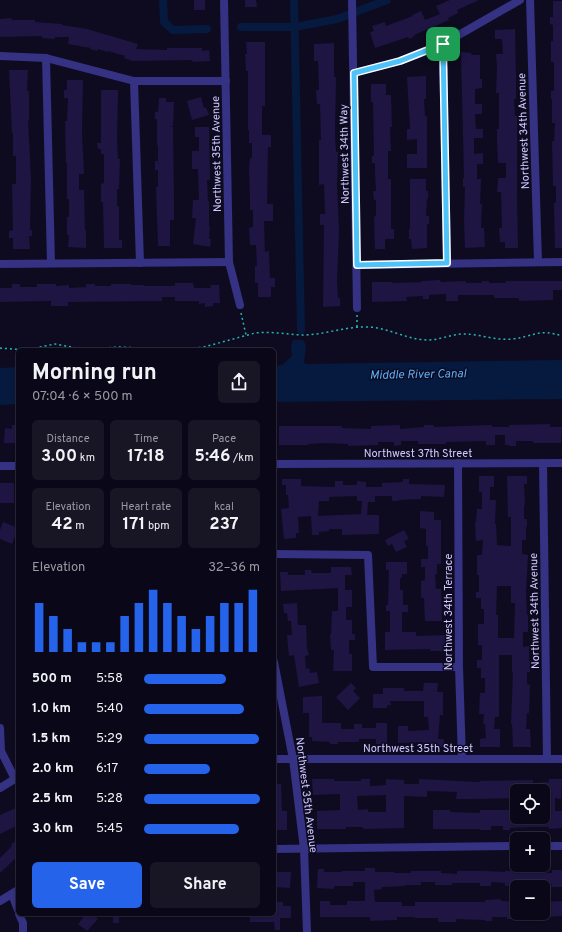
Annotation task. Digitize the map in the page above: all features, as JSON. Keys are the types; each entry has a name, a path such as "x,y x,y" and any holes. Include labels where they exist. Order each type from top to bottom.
{"street":[{"name":"Northwest 35th Avenue","path":"224,0 229,262 240,306"},
{"path":"354,73 400,61 443,44 520,0"},
{"name":"Northwest 34th Avenue","path":"530,0 538,262"},
{"name":"Northwest 34th Way","path":"352,4 357,308"},
{"path":"443,44 447,263"},
{"path":"0,56 46,58 134,81 226,81"},
{"path":"46,58 51,263"},
{"path":"134,81 140,263"},
{"path":"0,264 229,262"},
{"path":"357,265 562,262"},
{"name":"Northwest 34th Avenue","path":"543,463 547,759"},
{"name":"Northwest 37th Street","path":"276,464 562,463"},
{"name":"Northwest 34th Terrace","path":"458,464 459,667 462,760"},
{"path":"0,466 16,466"},
{"path":"276,554 368,555 373,667 459,667"},
{"name":"Northwest 35th Avenue","path":"276,672 293,759 304,849 307,932"},
{"path":"0,728 1,751 16,778 0,788"},
{"name":"Northwest 35th Street","path":"276,759 562,759"},
{"path":"276,849 510,846"},
{"path":"550,846 562,846"},
{"path":"0,901 15,892"},
{"path":"20,916 23,923 23,932"}],"path":[{"path":"240,306 246,335"},
{"path":"357,308 357,327"},
{"path":"195,348 262,332 306,335 357,327 370,327 427,340 442,339 451,335 462,334 512,339 535,333 546,332 562,336"},
{"path":"35,348 55,344 77,348"},
{"path":"0,348 16,349"},
{"path":"102,348 140,348"}],"water":[{"name":"Middle River Canal","path":"293,340 303,340 306,345 304,363 307,364 562,360 562,399 276,402 276,366 282,365 292,356 291,345"},
{"path":"16,367 16,404 0,405 0,368"}],"building":[{"path":"194,0 205,0 205,10 194,10"},
{"path":"245,0 256,0 257,7 245,7"},
{"path":"450,0 479,0 457,10 458,13 448,18 449,20 414,35 415,36 409,39 408,37 375,48 370,32 374,31 372,26 385,22 386,26 413,16 412,15 421,11 425,20 440,14 436,6"},
{"path":"553,1 562,1 562,248 555,248 554,203 556,203 556,186 553,186 552,141 554,141 555,123 552,123 551,99 551,91 554,91 554,62 551,62 553,25 550,24 550,17 553,17"},
{"path":"11,18 12,20 35,20 35,22 62,24 87,29 138,44 136,49 167,50 167,48 202,48 202,51 209,50 210,61 132,61 124,58 125,56 108,51 98,49 97,51 90,49 91,48 68,44 69,37 55,37 55,39 42,38 42,36 0,37 0,19"},
{"path":"515,29 516,99 514,99 515,116 517,116 518,248 505,248 505,242 500,242 499,228 502,228 501,192 497,192 498,178 506,178 506,163 498,163 497,143 497,129 499,129 499,93 496,93 496,54 503,54 502,39 495,39 495,30"},
{"path":"246,42 265,42 265,106 262,106 262,135 271,135 271,147 268,147 267,204 273,204 273,221 264,221 265,252 269,251 270,278 275,278 275,287 271,287 271,297 258,297 258,283 255,283 255,266 257,266 256,245 250,245 249,228 253,227 253,210 250,210 249,169 250,158 252,158 252,143 249,143 248,130 248,71 246,71"},
{"path":"334,43 334,77 336,77 335,134 336,152 338,152 337,184 339,231 337,281 340,306 323,307 324,225 320,225 320,214 325,214 324,184 319,185 319,140 321,140 320,104 317,104 316,90 319,90 318,61 314,61 314,44"},
{"path":"461,52 472,53 471,55 480,55 480,79 482,79 482,88 475,89 475,104 482,104 482,114 475,114 476,129 483,129 483,138 474,138 474,154 483,153 483,164 477,164 477,179 481,179 481,228 484,228 485,247 465,248 465,187 463,187"},
{"path":"9,70 28,70 27,91 29,91 28,120 31,179 30,230 32,230 32,236 29,236 30,249 13,249 13,238 9,238 9,231 13,230 12,184 16,184 16,156 13,156"},
{"path":"426,76 426,99 424,99 425,116 427,116 427,168 407,168 407,154 417,154 417,139 407,140 407,129 410,129 407,77"},
{"path":"67,80 83,80 82,133 84,174 79,174 79,190 84,190 86,248 68,247 69,235 67,235 67,217 69,217 69,199 67,199 65,121 67,121 68,98 64,98 64,90 67,90"},
{"path":"371,84 386,84 386,95 391,95 392,127 390,127 391,151 388,151 388,179 391,179 391,229 394,229 394,239 385,239 385,249 375,249 374,217 376,216 376,200 374,200 373,191 376,191 375,163 372,163 372,156 374,156 373,102 371,102"},
{"path":"101,90 118,90 117,142 118,159 120,159 117,206 119,206 119,240 122,240 122,248 104,248 101,184 104,183 104,154 101,154 101,149 98,149 97,143 101,143"},
{"path":"201,97 204,108 206,107 209,115 192,120 187,101"},
{"path":"159,98 166,98 166,102 174,102 173,126 170,127 173,127 174,220 170,220 170,246 158,246 156,187 158,187 158,170 155,170 155,161 158,161 158,145 157,119 155,119 155,112 158,112"},
{"path":"195,127 209,127 210,180 207,180 210,226 209,239 211,239 210,247 193,244 196,218 192,218 193,200 199,200 198,169 192,169 192,151 199,151 199,137 195,137"},
{"path":"410,179 426,179 428,199 426,216 429,216 429,224 427,224 427,248 412,249 411,239 409,239"},
{"path":"440,280 441,282 466,281 466,283 482,283 482,281 489,281 489,283 506,283 506,281 562,281 562,290 553,290 553,300 519,301 519,298 494,298 494,295 458,295 458,301 446,301 446,294 429,295 429,299 423,299 423,296 406,297 407,301 372,302 372,282 392,283"},
{"path":"175,283 193,283 194,288 211,288 210,285 219,285 220,303 213,303 213,306 205,307 205,303 199,304 199,301 175,301 175,297 162,297 162,301 68,302 68,306 51,306 51,301 0,302 0,288 12,288 12,284 20,284 20,287 37,287 37,284 56,284 56,286 69,285 69,288 86,287 86,284 95,284 95,286 131,284 144,286 175,286"},
{"path":"550,424 550,427 562,427 561,443 533,443 533,441 516,441 516,446 509,446 505,445 505,435 495,435 495,445 486,445 486,441 446,442 446,444 418,444 418,441 401,441 401,445 394,446 394,442 378,442 378,445 348,446 348,444 325,443 308,445 279,445 279,426 342,426 342,428 371,429 371,426 400,425 400,429 424,427 424,425 434,425 434,427 492,425 492,427 509,427 509,425"},
{"path":"12,425 16,425 16,443 4,443 5,428 12,429"},
{"path":"479,476 494,476 494,487 490,487 490,500 496,500 495,524 497,545 511,546 511,517 508,517 507,476 527,476 527,484 524,484 524,519 527,519 527,527 526,540 522,540 522,554 528,555 526,592 528,632 523,632 523,647 529,646 530,672 527,672 527,684 530,685 529,713 527,713 526,729 530,729 531,747 513,747 511,724 513,672 512,673 512,655 499,655 499,717 495,717 494,729 500,729 500,747 480,747 480,739 486,738 485,724 483,724 484,714 479,714 480,693 485,693 485,678 481,678 481,668 477,668 477,660 482,660 482,645 478,645 478,624 484,624 484,609 481,609 481,598 476,598 476,592 479,592 477,555 482,555 483,540 476,541 475,522 477,509 482,509 482,492 479,492","holes":["497,586 511,586 511,603 515,603 514,638 498,638 498,615 496,615"]},
{"path":"282,479 301,479 301,486 335,487 335,481 343,481 343,485 357,485 357,481 366,482 366,487 382,487 382,483 403,482 403,479 409,479 409,484 445,485 444,497 421,496 421,499 392,501 392,496 375,496 375,502 368,502 367,515 379,515 379,534 342,535 342,529 329,529 329,531 319,532 319,535 312,535 311,516 298,517 299,533 296,533 296,538 284,539 281,509 289,508 288,495 286,495 286,485 282,485","holes":["357,496 357,501 362,501 361,514 318,516 319,501 329,501 329,497"]},
{"path":"0,483 14,483 14,503 0,503"},
{"path":"420,511 434,512 434,520 441,520 441,564 437,564 437,574 435,574 436,589 441,589 442,621 425,621 424,598 421,598 421,581 425,580 425,567 421,567 421,559 428,559 428,546 426,546 426,529 420,528"},
{"path":"3,522 16,527 16,533 12,544 0,539 0,530"},
{"path":"404,530 409,539 404,541 407,547 396,552 392,544 388,546 385,540"},
{"path":"386,562 407,562 407,574 402,574 402,578 400,578 400,590 403,590 403,605 408,605 408,612 402,612 402,632 416,632 416,636 447,635 447,651 430,651 430,649 385,650 385,632 390,632 390,611 386,611 386,605 388,605 389,570 386,570"},
{"path":"331,567 351,567 352,575 345,575 345,590 352,590 352,607 346,607 346,620 352,620 352,634 355,634 355,640 349,640 349,654 352,654 352,671 333,671 334,650 331,650 330,634 332,611 338,611 338,588 281,591 280,572 288,572 288,575 305,575 305,570 311,570 312,573 331,573"},
{"path":"297,603 298,625 306,625 307,648 309,655 305,656 306,669 309,668 310,673 317,672 319,683 299,687 294,655 289,656 287,635 292,635 291,621 288,621 287,613 284,613 283,604"},
{"path":"351,683 356,688 353,691 360,698 348,710 336,697"},
{"path":"424,683 438,683 437,692 443,692 443,715 440,715 438,739 444,739 444,747 423,747 423,742 398,743 398,726 408,726 408,731 429,730 428,717 424,717 424,701 390,701 391,705 387,705 387,708 373,708 373,694 383,694 383,688 404,688 404,691 423,691"},
{"path":"322,696 322,723 341,723 341,729 354,729 354,724 362,724 362,728 376,728 376,723 387,723 387,744 376,744 376,739 359,739 359,742 338,742 338,744 312,741 312,737 309,737 309,713 303,713 303,697"},
{"path":"312,779 361,781 361,779 370,779 370,786 386,785 386,779 404,780 404,784 419,784 419,779 480,782 533,780 533,783 549,782 549,779 562,779 561,799 555,798 555,811 562,811 562,828 549,829 549,827 532,827 510,828 510,830 503,830 503,826 491,826 491,830 433,829 433,810 480,813 480,810 510,810 510,824 550,824 550,784 510,784 510,798 456,799 457,792 427,791 427,797 404,796 404,828 363,829 363,827 346,827 346,829 317,829 317,811 340,810 340,794 313,795","holes":["386,795 386,812 368,812 368,809 358,810 357,796"]},
{"path":"276,784 281,784 282,811 287,811 287,830 276,830"},
{"path":"16,808 16,826 0,834 0,815"},
{"path":"16,841 16,858 0,873 0,858 12,846 11,844"},
{"path":"365,868 375,868 375,872 411,873 411,871 441,871 441,873 457,874 457,871 510,871 552,873 552,870 562,870 562,887 551,887 552,884 550,884 550,880 510,880 510,886 505,886 505,883 491,882 491,886 480,886 480,883 452,883 452,885 435,885 435,882 421,882 421,885 382,887 382,889 374,890 375,902 402,902 402,906 415,906 415,902 485,902 485,900 501,899 501,901 510,902 510,919 507,919 507,917 492,917 492,921 456,919 456,922 438,922 438,918 415,917 397,917 397,920 370,921 370,917 320,917 320,901 330,901 330,905 347,905 347,901 365,901 365,882 353,882 353,886 334,886 334,889 317,888 318,869 324,869 324,872 365,871"},
{"path":"276,872 291,872 290,888 276,887"},
{"path":"562,901 562,916 550,917 550,902"},
{"path":"276,902 283,902 283,906 291,906 291,918 280,918 280,930 275,930 274,922 250,922 250,916 276,916"},
{"path":"81,916 94,916 98,919 87,931 78,924 83,918"},
{"path":"113,916 119,916 119,923 113,923"}],"waterway":[{"path":"163,0 164,22 173,30 207,29"},
{"path":"294,0 301,330"},
{"path":"241,27 295,27 337,19 387,0"}],"route":[{"path":"443,44 447,263 357,265 354,73 400,61 443,44"}]}
